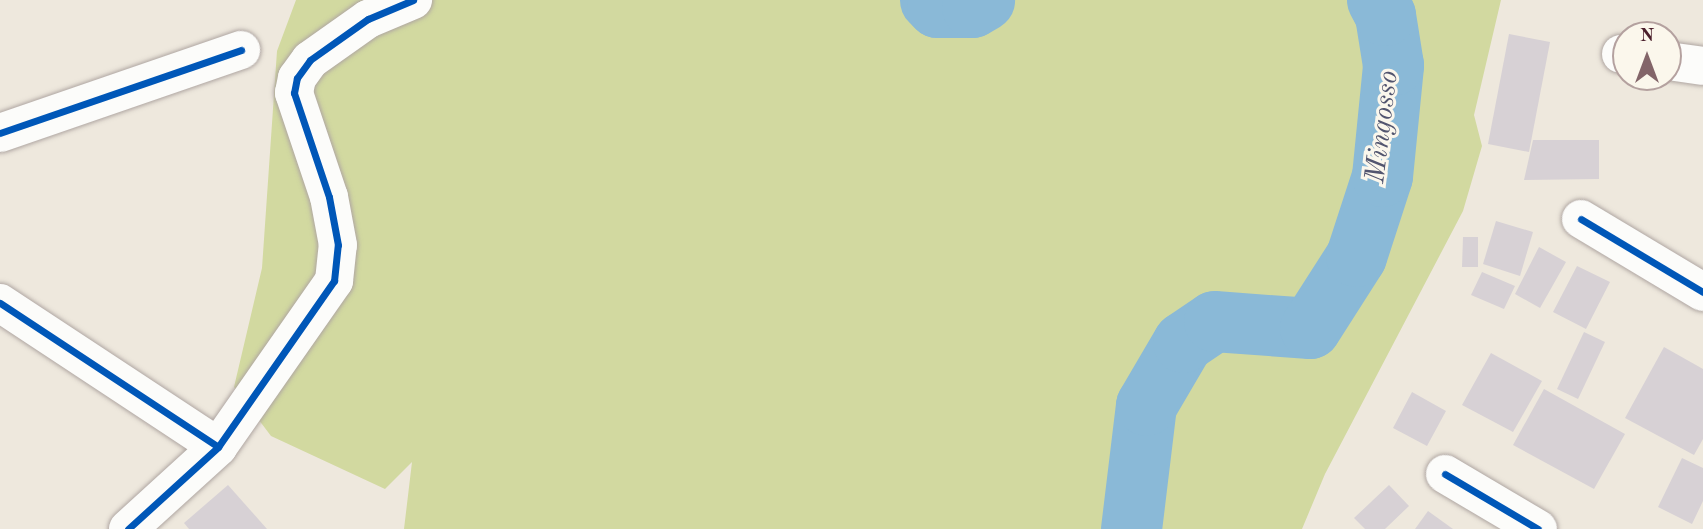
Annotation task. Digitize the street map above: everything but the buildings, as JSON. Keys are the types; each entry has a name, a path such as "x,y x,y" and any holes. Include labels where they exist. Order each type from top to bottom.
{"street":[{"path":"128,529 218,447 334,281 338,245 328,197 294,93 297,78 310,61 368,19 413,0"},
{"path":"0,133 241,50"},
{"path":"1682,63 1703,66"},
{"path":"1581,219 1703,292"},
{"path":"0,303 218,447"},
{"path":"1445,474 1538,529"}],"green space":[{"path":"296,0 1501,0 1474,115 1482,146 1463,211 1325,474 1302,529 404,529 412,462 385,489 271,436 234,387 262,268 277,51"}],"waterway":[{"name":"Mingosso","path":"930,0 937,7 972,7 984,0"},
{"name":"Mingosso","path":"1131,529 1146,405 1183,342 1214,321 1310,328 1356,256 1382,176 1393,65 1385,15 1377,0"}],"cycle path":[{"path":"128,529 218,447 334,281 338,245 329,197 294,93 297,78 310,60 368,19 413,0"},
{"path":"0,133 241,50"},
{"path":"1581,219 1703,292"},
{"path":"0,303 218,447"},
{"path":"1445,474 1538,529"}]}
